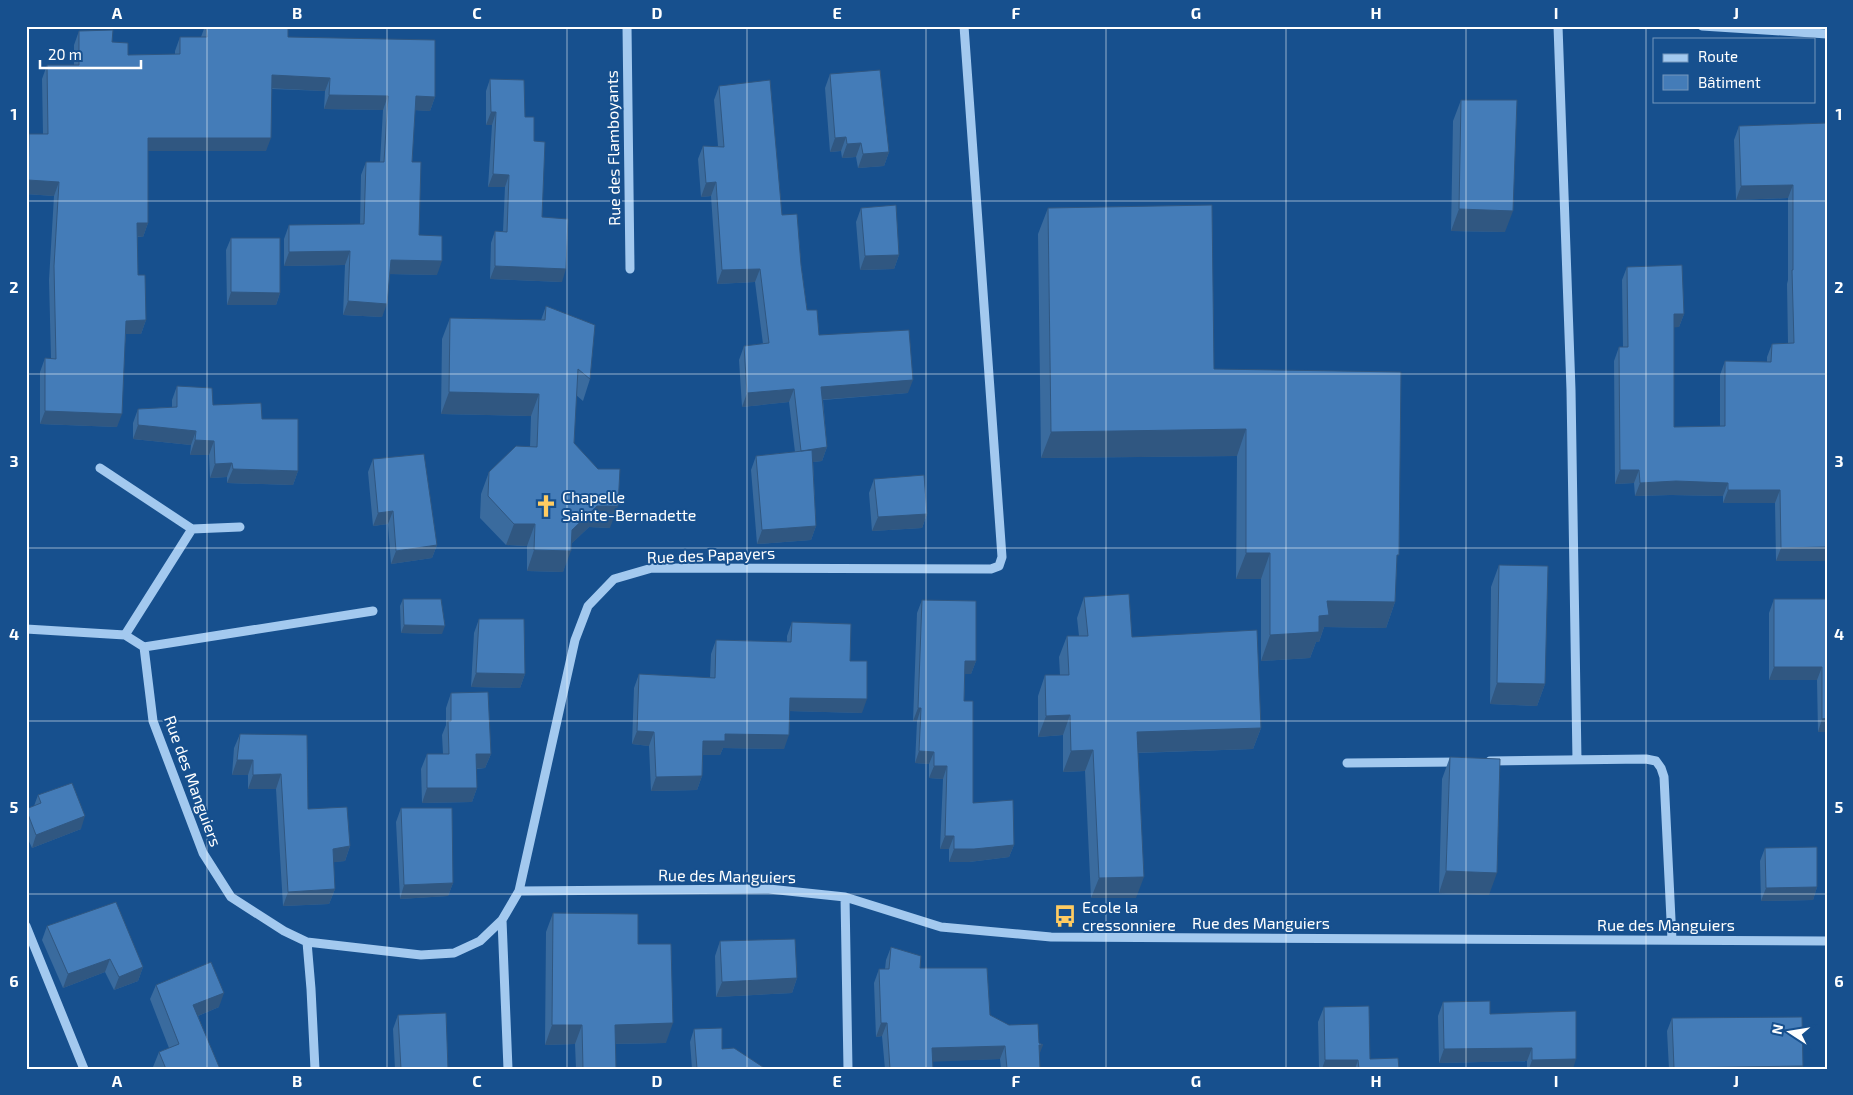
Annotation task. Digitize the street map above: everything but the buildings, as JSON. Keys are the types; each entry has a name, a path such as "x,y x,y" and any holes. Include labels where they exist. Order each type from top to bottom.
{"street":[{"name":"Rue des Flamboyants","path":"627,26 630,269"},
{"name":"Rue des Papayers","path":"519,891 575,640 588,606 614,579 652,568 991,569 999,566 1002,557 1000,526 964,26"},
{"path":"1558,26 1571,390 1577,760"},
{"path":"1702,26 1827,34"},
{"path":"100,468 192,528 240,527"},
{"path":"125,635 192,528"},
{"path":"26,628 125,635 144,647 373,611"},
{"name":"Rue des Manguiers","path":"144,647 153,721 203,853 231,897 284,931 307,942 421,954 454,953 480,941 502,920 519,891 768,889 845,897 941,927 1051,937 1827,941"},
{"path":"1347,763 1646,759 1656,761 1662,768 1664,777 1672,940"},
{"path":"845,897 848,1069"},
{"path":"502,920 508,1069"},
{"path":"26,926 84,1069"},
{"path":"307,942 315,1069"}],"place":[{"name":"Chapelle Sainte-Bernadette","path":"546,506"},
{"name":"Ecole la cressonniere","path":"1065,916"}]}
